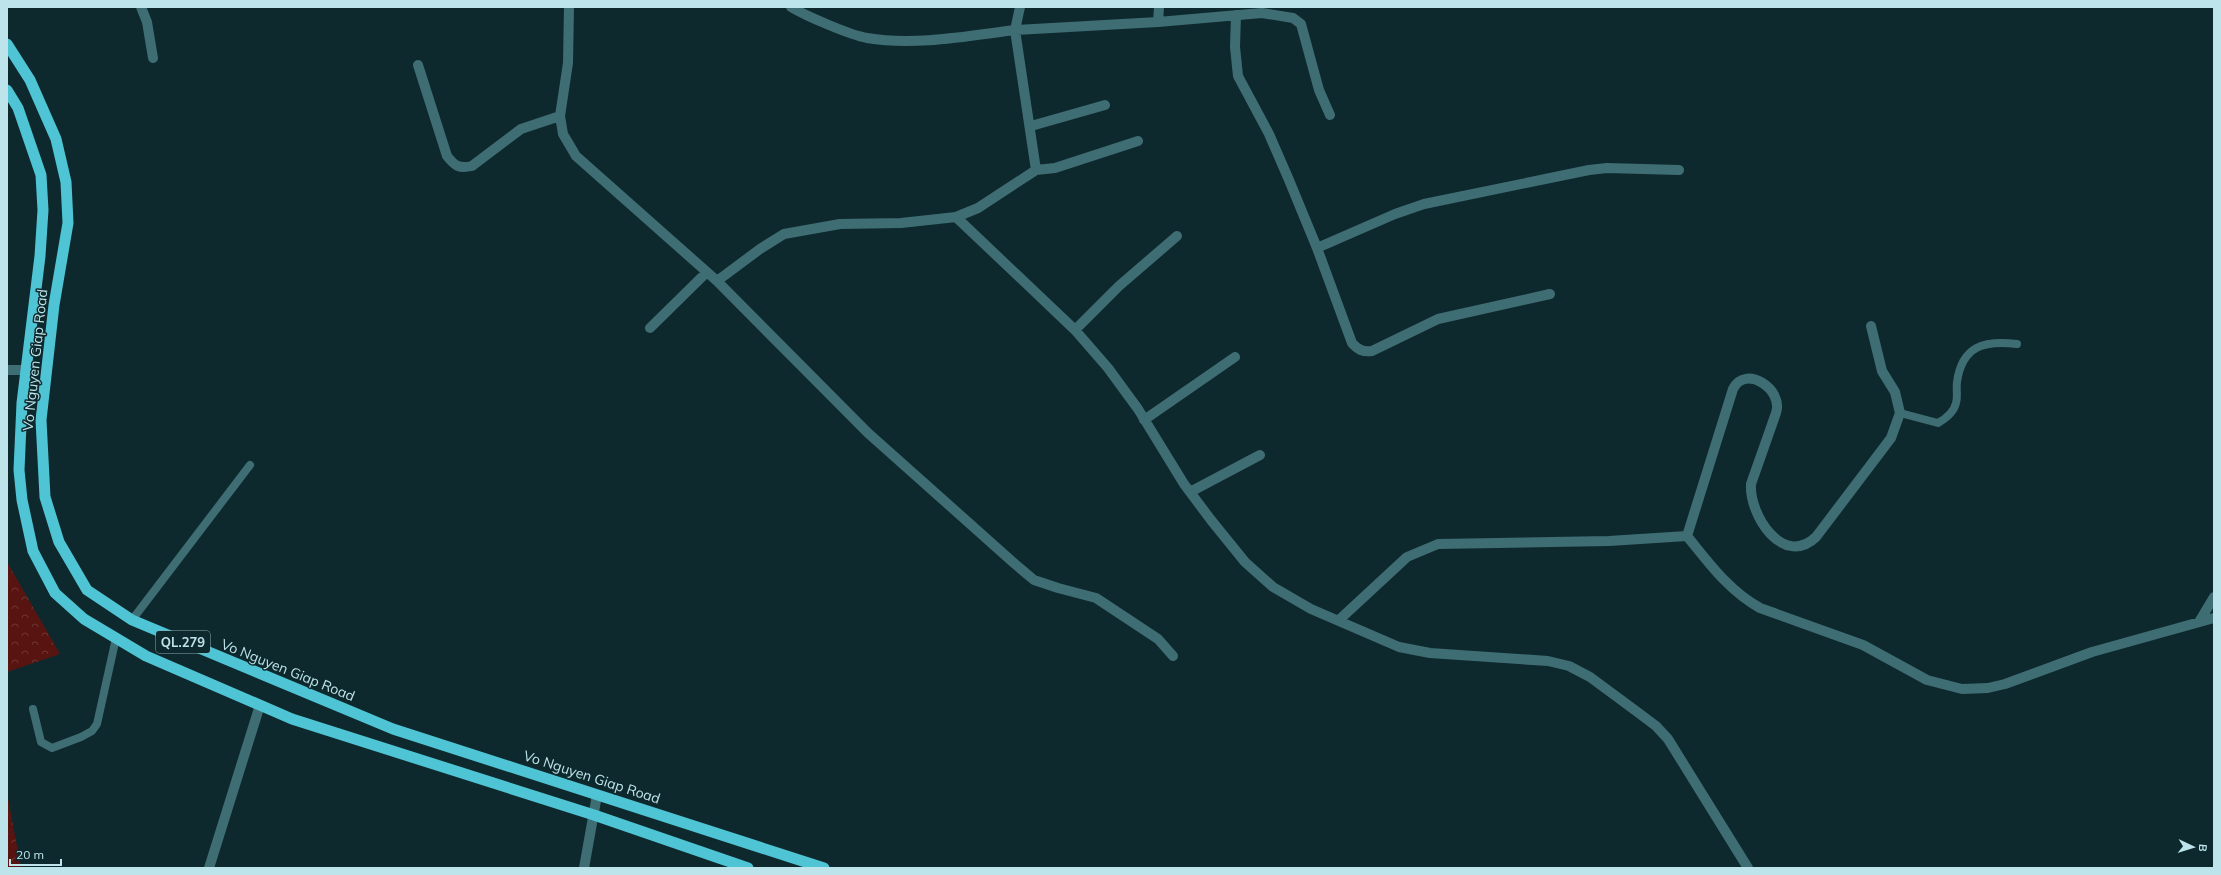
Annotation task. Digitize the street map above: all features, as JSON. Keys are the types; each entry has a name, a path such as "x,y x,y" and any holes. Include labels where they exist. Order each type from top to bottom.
{"highway":[{"name":"Vo Nguyen Giap Road","path":"7,44 30,80 56,139 66,182 68,223 54,305 41,420 45,497 59,542 87,590 132,620 394,729 824,868"},
{"name":"Vo Nguyen Giap Road","path":"7,90 18,108 31,140 41,175 44,210 40,256 22,403 19,470 22,500 33,551 55,593 84,619 146,656 292,719 594,815 748,868"}],"street":[{"path":"141,7 147,22 152,58"},
{"path":"569,7 568,64 560,116 564,134 576,156 718,281 868,433 1034,580 1096,598 1158,639 1173,656"},
{"path":"791,7 865,38 921,40 1015,30 1158,22 1236,15 1268,10 1293,18 1301,24 1319,90 1330,115"},
{"path":"1020,7 1015,30 1031,126 1036,170"},
{"path":"1158,22 1159,7"},
{"path":"1236,15 1235,47 1238,76 1269,134 1317,248 1352,343 1357,348 1364,352 1372,351 1438,319 1550,294"},
{"path":"418,65 447,156 455,166 463,168 472,166 521,129 560,116"},
{"path":"1031,126 1105,106"},
{"path":"718,281 784,234 840,224 901,223 956,217 978,208 1036,170 1055,168 1138,141"},
{"path":"1317,248 1395,214 1424,204 1589,170 1607,168 1679,170"},
{"path":"956,217 1075,330 1108,368 1144,420 1190,492 1245,562 1273,587 1311,609 1339,620 1384,642 1413,650 1548,661 1569,666 1590,677 1656,726 1668,739 1748,868"},
{"path":"1075,330 1119,286 1177,236"},
{"path":"650,328 706,272"},
{"path":"1686,536 1733,389 1741,379 1752,378 1771,389 1777,397 1778,407 1753,474 1750,493 1758,517 1778,540 1793,547 1803,546 1816,537 1891,438 1900,413 1895,392 1882,371 1871,326"},
{"path":"1144,420 1235,357"},
{"path":"7,370 26,370"},
{"path":"1190,492 1260,455"},
{"path":"1339,620 1407,557 1438,544 1609,541 1686,536"},
{"path":"1686,536 1728,585 1750,603 1857,643 1927,680 1950,687 1976,689 2005,684 2092,652 2209,620 2214,597"},
{"path":"209,868 260,705"},
{"path":"584,868 597,795"}],"lane":[{"path":"1900,413 1938,423 1947,418 1956,404 1957,380 1962,360 1967,353 1981,346 2004,342 2017,344"},
{"path":"132,620 250,465"},
{"path":"33,709 41,742 52,748 92,731 97,724 116,638"}],"green space":[{"path":"7,562 60,654 7,672"},
{"path":"7,793 21,868 7,868"}]}
